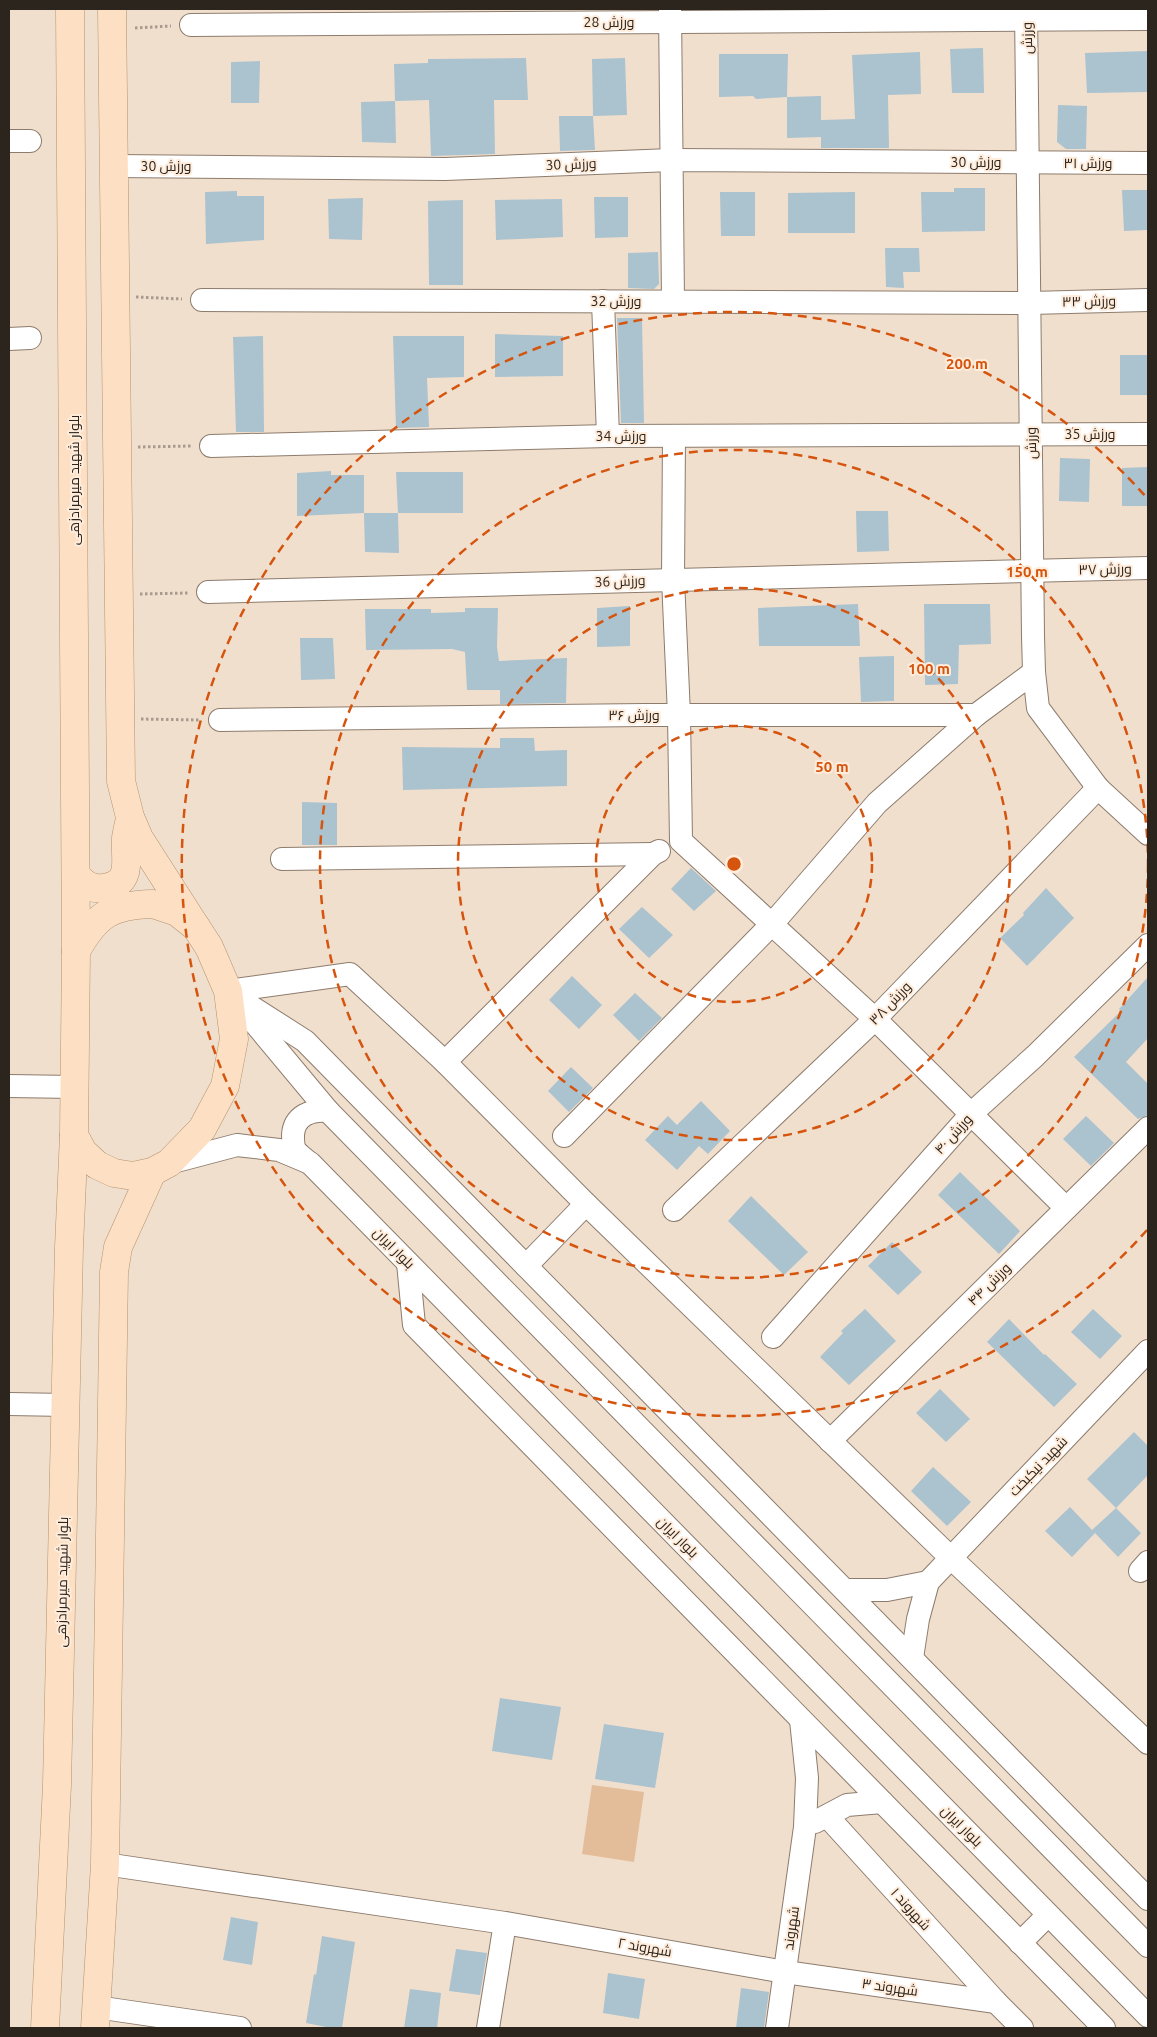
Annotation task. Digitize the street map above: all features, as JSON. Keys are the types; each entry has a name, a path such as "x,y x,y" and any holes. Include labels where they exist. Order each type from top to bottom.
{"main road":[{"name":"بلوار شهید میرمرادزهی","path":"45,2028 57,1785 69,1247 74,1135 76,875 70,9"},
{"path":"79,9 108,15 112,61 121,781 130,817 139,838 209,947 228,991 234,1039 225,1086 202,1129 160,1167 118,1247 114,1272 105,1864 95,2017"},
{"path":"71,60 90,54 102,56 112,61"},
{"path":"76,875 82,882 91,887 101,889 110,887 118,882 125,874 128,865 126,838 130,817"},
{"path":"76,951 88,930 106,914 129,905 154,904 177,912 196,927"},
{"path":"74,1135 83,1152 97,1165 114,1173 133,1176 160,1167"}],"street":[{"name":"ورزش 28","path":"191,25 670,15 1026,14 1148,19"},
{"name":"ورزش","path":"1026,14 1034,672 1038,708 1098,788 1148,834"},
{"path":"670,15 673,301"},
{"name":"ورزش 30","path":"114,166 445,169 671,160 1028,162"},
{"name":"ورزش ۳۱","path":"1028,162 1148,163"},
{"name":"ورزش 32","path":"202,300 1030,303"},
{"name":"ورزش ۳۳","path":"1030,303 1148,300"},
{"path":"603,301 608,436"},
{"name":"ورزش 34","path":"211,446 608,436 1031,434"},
{"name":"ورزش 35","path":"1031,434 1148,434"},
{"path":"674,436 673,579 679,715 681,841 876,1019 1066,1208"},
{"name":"ورزش ۳۷","path":"1033,570 1148,568"},
{"name":"ورزش 36","path":"208,592 1033,570"},
{"path":"564,1136 773,923 877,803 976,714 1034,672"},
{"name":"ورزش ۳۶","path":"220,720 976,714"},
{"name":"ورزش ۳۸","path":"674,1210 876,1019 1098,788"},
{"path":"445,1062 653,854 681,841"},
{"path":"282,859 653,854"},
{"name":"ورزش ۴۰","path":"774,1337 972,1113 1035,1056 1148,945"},
{"path":"228,991 350,974 445,1062 586,1204 951,1558 1148,1743"},
{"path":"228,991 328,1111 1148,1946"},
{"path":"228,991 305,1041 1148,1899"},
{"path":"9,1086 74,1087"},
{"path":"310,1163 296,1151 293,1142 293,1132 296,1124 310,1112 328,1111"},
{"name":"ورزش ۴۴","path":"830,1441 1148,1128"},
{"name":"بلوار ایران","path":"160,1167 237,1145 279,1150 310,1163 1148,2016"},
{"path":"526,1266 586,1204"},
{"path":"408,1263 414,1325 1104,2028"},
{"name":"شهید نیکبخت","path":"928,1582 1148,1351"},
{"path":"9,1404 66,1405"},
{"path":"845,1590 887,1590 928,1582 918,1619 912,1658"},
{"name":"شهروند","path":"777,2028 805,1827 807,1778 801,1720"},
{"path":"805,1827 847,1805 882,1802"},
{"name":"شهروند ۱","path":"827,1816 996,2002 1022,2028"},
{"name":"شهروند ۲","path":"105,1864 505,1922 785,1972"},
{"path":"1020,1942 1048,1915"},
{"path":"488,2028 505,1922"},
{"name":"شهروند ۳","path":"785,1972 996,2002"},
{"path":"95,2017 240,2028"}],"path":[{"path":"108,15 191,25"},
{"path":"115,296 202,300"},
{"path":"117,447 211,446"},
{"path":"119,594 208,592"},
{"path":"121,719 220,720"}],"shaded area":[{"path":"592,1785 644,1792 634,1862 582,1854"}],"building":[{"path":"983,48 984,93 952,93 950,49"},
{"path":"1148,51 1148,92 1087,93 1085,53"},
{"path":"920,52 921,94 888,95 889,148 821,148 821,137 787,138 787,97 821,96 821,120 855,119 852,55"},
{"path":"719,54 788,54 787,97 756,99 753,96 719,97"},
{"path":"526,58 528,100 494,100 495,154 431,156 429,100 395,101 394,64 428,63 428,59"},
{"path":"625,58 627,115 593,116 592,59"},
{"path":"260,61 259,103 231,103 231,62"},
{"path":"395,101 396,143 362,142 361,102"},
{"path":"1058,105 1087,106 1086,149 1066,149 1057,142"},
{"path":"559,116 593,116 595,150 560,151"},
{"path":"954,188 985,188 985,231 922,232 921,192 954,192"},
{"path":"1122,190 1148,190 1148,230 1124,231"},
{"path":"237,191 237,196 264,196 264,240 206,244 205,192"},
{"path":"720,192 755,192 755,236 721,236"},
{"path":"855,192 855,233 788,233 788,193"},
{"path":"594,197 628,197 628,237 595,238"},
{"path":"363,198 362,240 329,239 328,199"},
{"path":"562,199 563,237 496,240 495,200"},
{"path":"463,200 463,285 429,285 428,201"},
{"path":"885,248 919,248 920,272 903,272 904,288 886,287"},
{"path":"658,252 659,284 654,289 628,288 628,253"},
{"path":"617,318 642,318 644,423 621,423"},
{"path":"495,334 563,336 563,376 495,377"},
{"path":"263,336 264,432 236,432 233,337"},
{"path":"393,336 464,336 464,377 427,378 429,427 396,428"},
{"path":"1120,355 1148,355 1148,395 1120,395"},
{"path":"1060,458 1090,459 1089,502 1059,501"},
{"path":"1148,467 1148,506 1122,506 1122,468"},
{"path":"331,471 331,475 364,475 364,513 297,516 297,473"},
{"path":"396,472 463,472 463,513 398,513"},
{"path":"856,511 888,511 889,551 857,552"},
{"path":"364,513 398,513 399,553 365,552"},
{"path":"858,604 860,646 759,646 758,608"},
{"path":"924,604 990,604 991,644 959,645 958,684 925,685"},
{"path":"630,606 630,646 597,647 597,608"},
{"path":"465,608 498,608 497,647 499,661 567,658 566,703 500,704 500,690 467,690 465,652 452,649 366,650 365,609 431,609 431,613 465,612"},
{"path":"300,638 333,638 335,679 301,680"},
{"path":"894,656 894,701 861,702 859,657"},
{"path":"500,738 534,738 535,751 567,750 567,786 403,790 402,747 500,748"},
{"path":"302,802 337,803 337,845 302,845"},
{"path":"691,868 716,891 694,911 671,889"},
{"path":"1046,888 1074,918 1027,966 1000,938 1024,915 1023,913"},
{"path":"642,907 673,935 649,958 619,929"},
{"path":"572,976 602,1005 579,1029 549,1000"},
{"path":"1148,977 1148,1038 1126,1062 1148,1084 1148,1115 1138,1119 1074,1057 1121,1011 1119,1009"},
{"path":"635,993 662,1018 639,1041 613,1015"},
{"path":"571,1067 593,1088 569,1112 548,1091"},
{"path":"701,1101 730,1131 708,1154 699,1146 677,1170 645,1140 668,1116 677,1125"},
{"path":"1086,1116 1114,1143 1091,1166 1063,1139"},
{"path":"960,1172 1020,1231 999,1254 938,1195"},
{"path":"751,1196 808,1252 784,1275 728,1221"},
{"path":"892,1242 922,1272 898,1295 868,1266"},
{"path":"865,1309 896,1341 849,1385 820,1357 843,1333 841,1331"},
{"path":"1093,1309 1122,1336 1100,1359 1071,1332"},
{"path":"1009,1319 1044,1355 1077,1384 1054,1407 987,1342"},
{"path":"940,1389 970,1419 946,1442 916,1413"},
{"path":"1134,1432 1148,1446 1148,1475 1116,1508 1087,1479"},
{"path":"933,1467 971,1502 947,1526 911,1491"},
{"path":"1070,1507 1092,1530 1116,1508 1141,1533 1118,1557 1095,1533 1072,1557 1045,1531"},
{"path":"500,1698 561,1707 552,1760 492,1751"},
{"path":"604,1724 664,1733 655,1788 595,1779"},
{"path":"231,1917 258,1922 252,1965 223,1960"},
{"path":"322,1936 355,1942 342,2028 331,2028 306,2023"},
{"path":"456,1949 487,1953 480,1995 449,1991"},
{"path":"608,1973 645,1979 639,2019 603,2013"},
{"path":"741,1988 769,1992 764,2028 736,2028"},
{"path":"410,1989 441,1993 437,2028 404,2028"}]}
